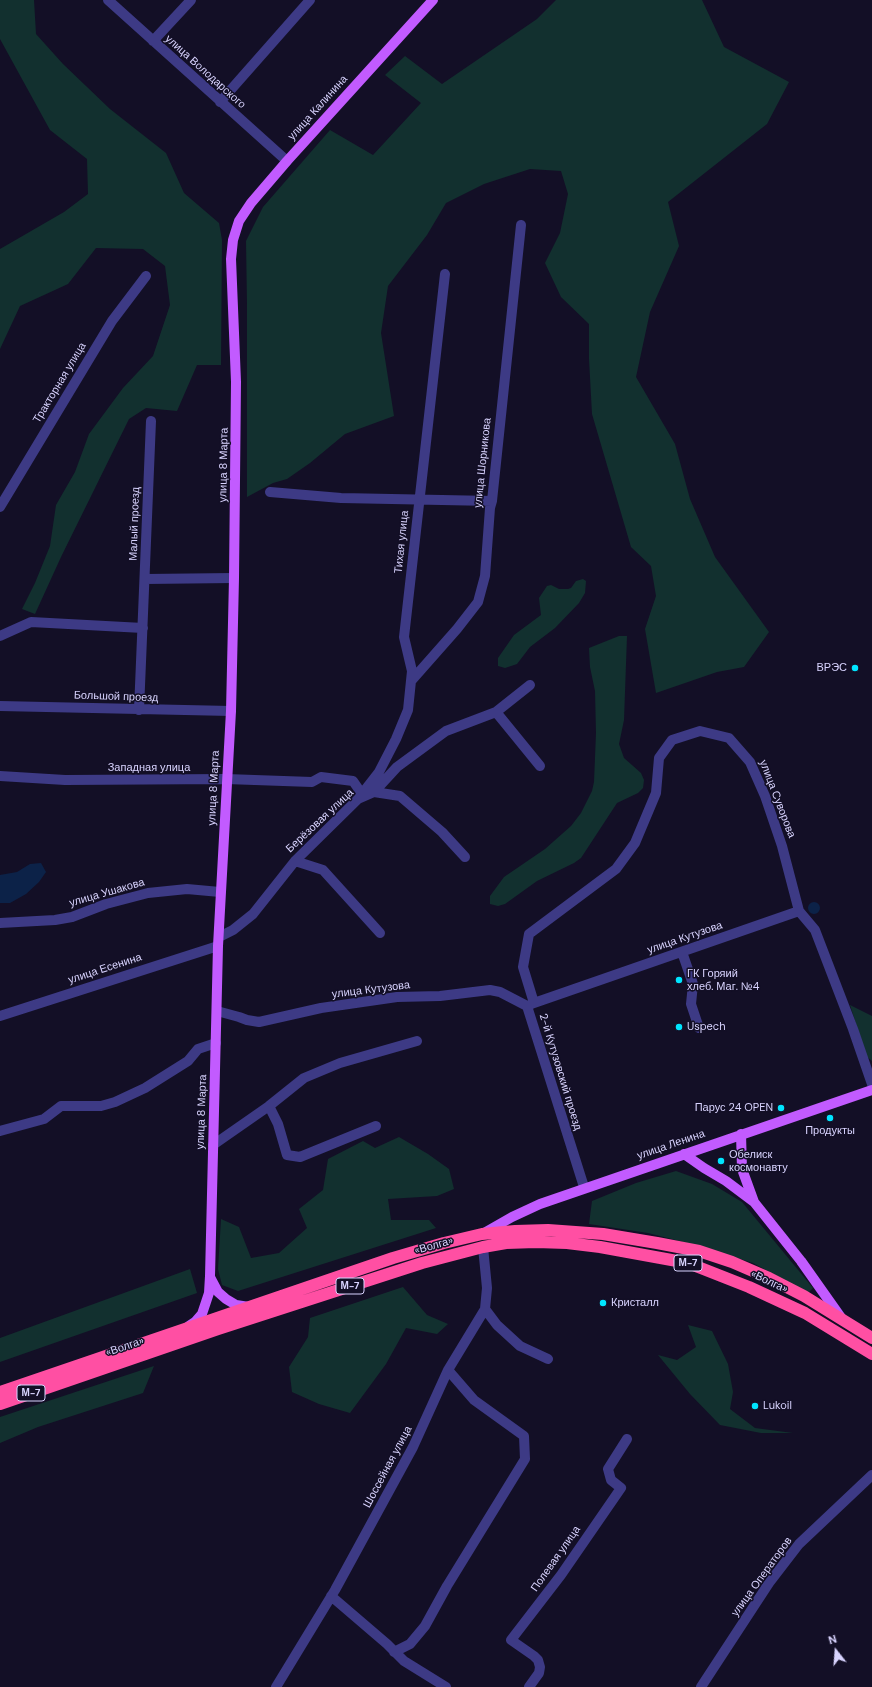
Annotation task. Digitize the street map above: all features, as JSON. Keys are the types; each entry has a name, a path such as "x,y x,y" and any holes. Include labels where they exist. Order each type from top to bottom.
{"highway":[{"name":"«Волга»","path":"0,1392 393,1258 444,1243 482,1234 515,1231 576,1232 657,1243 699,1251 732,1262 769,1278 804,1296 872,1338"},
{"name":"«Волга»","path":"0,1404 422,1263 483,1247 506,1243 567,1243 624,1251 688,1263 749,1287 805,1313 872,1354"}],"main road":[{"name":"улица Калинина","path":"233,240 240,221 250,203 433,0"},
{"name":"улица 8 Марта","path":"186,1329 202,1314 209,1293 210,1276 218,941 231,711 234,578 236,382 231,259 233,240"},
{"name":"улица Ленина","path":"482,1234 529,1208 584,1187 872,1090"},
{"path":"741,1134 742,1169 754,1202"},
{"path":"684,1154 726,1181 754,1202 801,1261 844,1321"},
{"path":"726,1181 736,1179 740,1175 742,1169"},
{"path":"210,1276 218,1292 226,1299 236,1305 250,1307"}],"street":[{"name":"улица Володарского","path":"108,0 287,161"},
{"path":"153,41 191,0"},
{"path":"220,102 310,0"},
{"name":"улица Шорникова","path":"412,680 478,602 485,576 490,508 492,501 521,225"},
{"name":"Тихая улица","path":"360,797 379,772 396,739 408,710 412,671 404,636 445,274"},
{"name":"Тракторная улица","path":"0,507 112,321 146,276"},
{"name":"Малый проезд","path":"139,710 151,421"},
{"path":"270,492 341,498 492,501"},
{"path":"145,579 234,578"},
{"path":"1,635 31,622 143,628"},
{"name":"Берёзовая улица","path":"218,941 253,914 295,861 360,797 374,792 397,767 446,730 496,712 530,685"},
{"name":"Большой проезд","path":"0,706 231,711"},
{"path":"496,712 540,766"},
{"name":"улица Суворова","path":"523,967 529,934 616,868 635,843 656,793 659,758 672,740 700,730 729,738 750,762 782,846 799,911 815,930 853,1029 872,1084"},
{"name":"Западная улица","path":"0,776 65,780 226,779 312,782 321,777 353,781 360,797"},
{"path":"374,792 400,796 442,832 465,857"},
{"path":"295,861 323,870 380,933"},
{"name":"улица Ушакова","path":"0,923 54,920 72,917 106,904 148,893 187,889 220,892"},
{"name":"улица Кутузова","path":"217,1011 259,1022 321,1008 397,997 440,996 490,990 500,992 531,1005 799,911"},
{"name":"улица Есенина","path":"0,1016 218,941"},
{"path":"682,952 693,984 690,1004 699,1028"},
{"name":"2-й Кутузовский проезд","path":"523,967 531,1005 584,1187"},
{"path":"213,1145 269,1106 304,1078 340,1063 417,1041"},
{"path":"0,1131 44,1119 61,1106 101,1106 115,1102 145,1088 182,1065 188,1061 198,1049 216,1043"},
{"path":"269,1106 278,1124 286,1155 300,1157 376,1126"},
{"name":"Шоссейная улица","path":"276,1687 331,1596 413,1447 448,1370 485,1309 487,1288 483,1247"},
{"path":"485,1309 497,1325 520,1346 548,1359"},
{"path":"394,1652 410,1644 425,1626 446,1586 525,1459 524,1436 474,1400 448,1370"},
{"name":"Полевая улица","path":"529,1687 539,1673 540,1667 538,1660 512,1640 562,1575 621,1488 610,1480 608,1469 627,1439"},
{"name":"улица Операторов","path":"701,1687 769,1583 799,1544 872,1475"},
{"path":"331,1596 404,1661 446,1687"}],"green space":[{"path":"0,0 34,0 36,34 63,64 110,109 166,153 184,193 219,223 222,240 221,365 197,365 177,411 146,408 129,419 61,557 35,614 22,609 35,583 50,546 56,505 75,472 89,434 123,388 153,356 170,305 165,266 143,249 96,248 68,284 20,306 0,349 0,249 64,212 88,194 87,159 50,130 0,39"},
{"path":"556,0 702,0 724,47 789,82 767,124 668,202 679,246 650,312 636,377 675,444 690,499 715,557 769,632 744,667 717,672 656,693 645,629 656,596 651,566 631,547 592,414 589,324 561,297 545,263 560,233 568,194 561,171 530,169 484,184 446,203 427,235 388,286 381,333 394,416 345,434 310,463 287,479 273,483 247,497 246,241 263,207 330,130 373,155 421,103 385,75 405,56 442,84 537,19"},
{"path":"583,579 586,581 585,593 579,603 555,628 530,647 517,664 505,668 498,666 498,658 514,635 541,615 539,598 547,586 551,585 559,589 568,589 571,588 576,581"},
{"path":"619,636 627,636 624,720 619,744 624,758 641,773 644,780 643,788 638,793 617,803 581,858 537,881 505,904 498,906 490,904 490,896 504,877 545,849 571,826 581,813 592,791 594,782 596,733 595,691 590,667 589,648"},
{"path":"850,1005 872,1016 872,1061 866,1056"},
{"path":"399,1137 428,1154 449,1169 454,1189 437,1196 388,1199 391,1220 429,1220 436,1228 238,1291 222,1285 218,1269 221,1219 239,1227 251,1258 279,1253 307,1228 299,1209 323,1190 328,1159 363,1141 375,1148"},
{"path":"676,1171 712,1184 742,1202 813,1288 808,1293 753,1263 695,1245 648,1233 589,1224 592,1201 636,1183"},
{"path":"190,1269 197,1293 0,1362 0,1338"},
{"path":"403,1287 427,1315 448,1324 437,1334 406,1328 386,1364 350,1413 319,1404 292,1392 289,1367 308,1337 310,1318"},
{"path":"688,1325 712,1331 728,1364 733,1392 730,1409 755,1428 793,1433 761,1433 720,1425 690,1394 658,1355 677,1360 696,1347"},
{"path":"154,1366 143,1393 38,1427 0,1443 0,1417"}],"water":[{"path":"41,863 46,872 39,882 26,894 10,903 0,903 0,875 17,872 30,864"},
{"path":"812,902 816,902 820,908 816,914 812,914 808,910 808,906"}],"place":[{"name":"ВРЭС","path":"855,668"},
{"name":"ГК Горяий хлеб. Маг. №4","path":"679,980"},
{"name":"Uspech","path":"679,1027"},
{"name":"Парус 24 OPEN","path":"781,1108"},
{"name":"Продукты","path":"830,1118"},
{"name":"Обелиск космонавту","path":"721,1161"},
{"name":"Кристалл","path":"603,1303"},
{"name":"Lukoil","path":"755,1406"}]}
